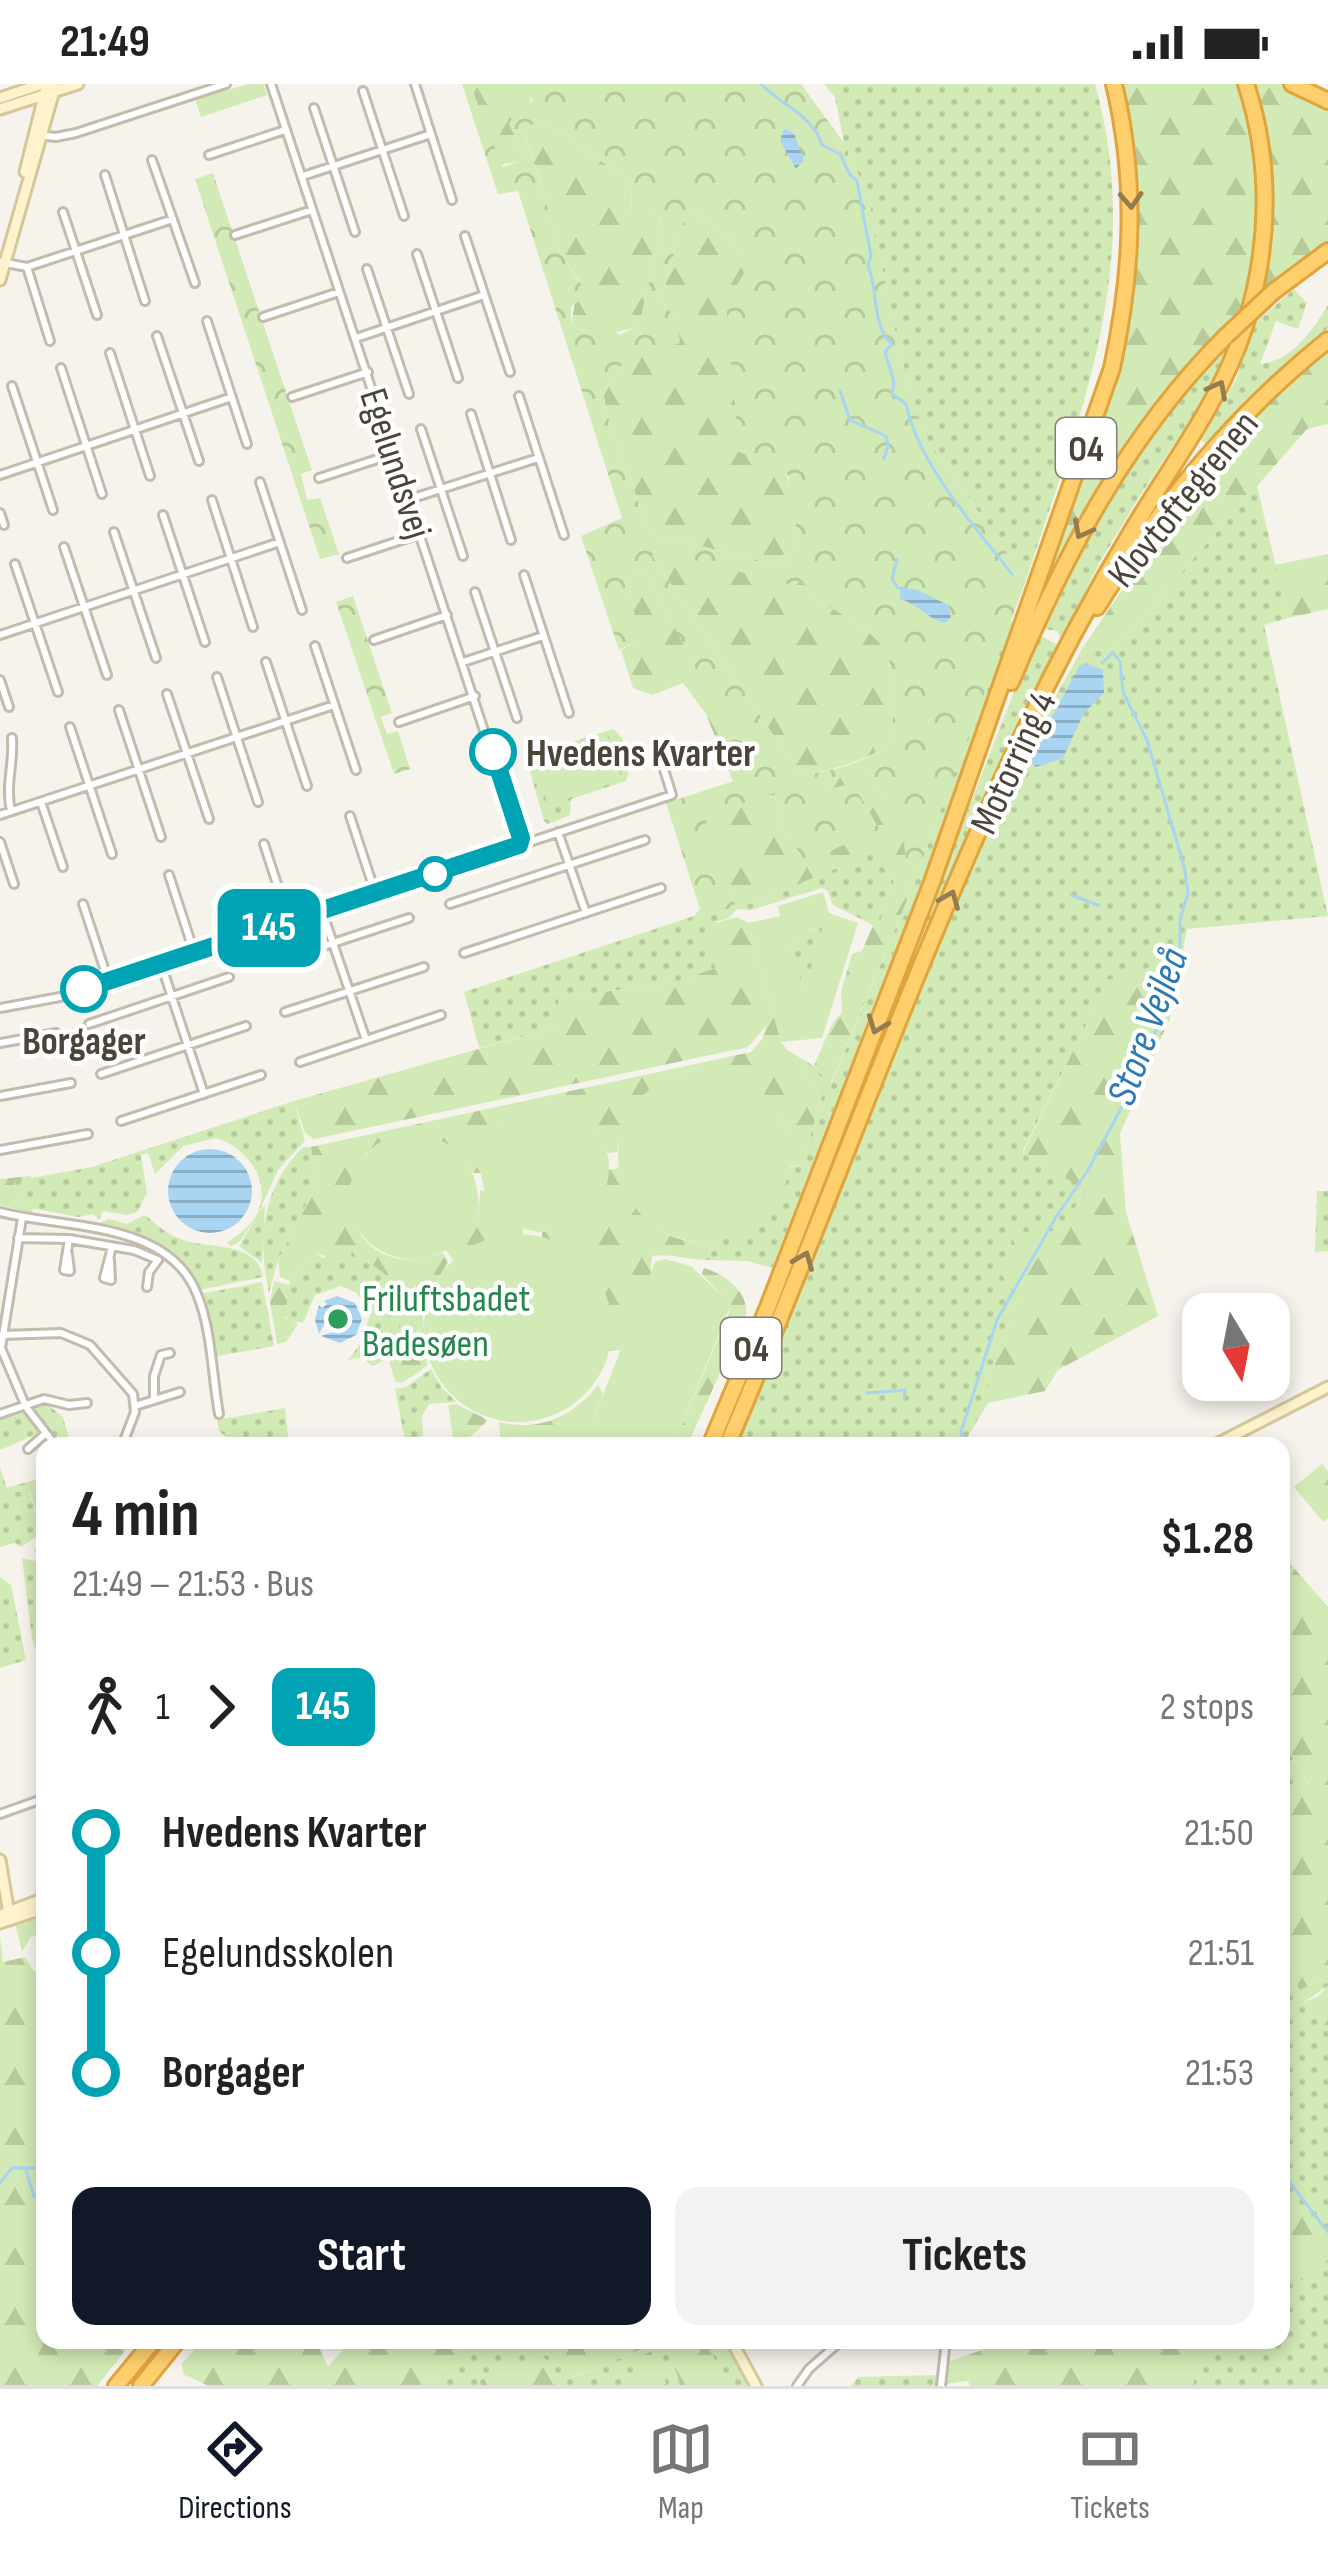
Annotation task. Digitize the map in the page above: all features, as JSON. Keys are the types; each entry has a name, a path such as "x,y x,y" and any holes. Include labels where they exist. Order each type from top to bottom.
{"highway":[{"name":"Motorring 4","path":"714,1437 963,798 965,779 1112,368 1131,256 1130,181 1114,84"},
{"name":"Motorring 4","path":"731,1437 956,883 1055,672 1101,584 1217,392 1244,329 1260,266 1265,216 1262,150 1246,84"},
{"path":"1292,84 1328,98"},
{"path":"1302,84 1328,98"},
{"name":"Klovtoftegrenen","path":"963,798 1036,622 1097,501 1152,420 1226,336 1328,251"},
{"name":"Klovtoftegrenen","path":"1055,672 1132,554 1191,476 1271,389 1328,340"},
{"path":"116,2386 147,2349"},
{"path":"141,2386 171,2349"}],"street":[{"path":"0,104 50,87 78,84"},
{"path":"38,135 76,133 226,84"},
{"path":"415,84 452,200"},
{"name":"Egelundsvej","path":"272,86 521,843"},
{"path":"0,280 50,87"},
{"path":"363,91 404,216"},
{"path":"314,108 355,232"},
{"path":"209,155 286,130"},
{"path":"302,176 431,134"},
{"path":"152,160 194,283"},
{"path":"105,176 145,301"},
{"path":"235,235 313,209"},
{"path":"63,212 97,315"},
{"path":"2,262 27,267 172,220"},
{"path":"465,236 510,372"},
{"path":"417,254 458,378"},
{"path":"27,267 50,341"},
{"path":"367,269 409,394"},
{"path":"263,317 340,291"},
{"path":"356,338 484,296"},
{"path":"207,321 247,444"},
{"path":"158,336 200,461"},
{"path":"110,353 150,476"},
{"path":"61,368 102,494"},
{"path":"292,397 368,372"},
{"path":"12,386 53,510"},
{"path":"519,396 564,535"},
{"path":"0,476 232,397"},
{"path":"471,414 511,540"},
{"path":"421,429 463,556"},
{"path":"319,478 393,454"},
{"path":"409,500 538,458"},
{"path":"260,482 302,610"},
{"path":"212,500 254,627"},
{"path":"0,513 4,525"},
{"path":"163,515 205,642"},
{"path":"114,532 156,658"},
{"path":"347,558 420,534"},
{"path":"0,634 280,542"},
{"path":"64,547 107,675"},
{"path":"15,564 58,692"},
{"path":"524,575 569,713"},
{"path":"475,592 517,718"},
{"path":"374,640 447,615"},
{"path":"463,662 543,636"},
{"path":"315,646 356,770"},
{"path":"266,662 307,786"},
{"path":"217,677 258,802"},
{"path":"0,680 9,707"},
{"path":"167,694 209,819"},
{"path":"399,722 475,696"},
{"path":"0,815 334,705"},
{"path":"119,710 160,837"},
{"path":"70,727 112,854"},
{"path":"11,811 7,782 12,738"},
{"path":"0,1008 42,1003 672,795 656,744"},
{"path":"41,801 63,867"},
{"path":"350,816 376,893"},
{"path":"558,832 586,913"},
{"path":"450,904 645,840"},
{"path":"0,842 14,884"},
{"path":"264,844 290,922"},
{"path":"169,875 195,953"},
{"path":"464,953 661,888"},
{"path":"83,904 108,981"},
{"path":"322,910 366,1040"},
{"path":"269,964 409,918"},
{"path":"160,964 204,1094"},
{"path":"285,1012 424,967"},
{"path":"88,1024 229,977"},
{"path":"300,1062 441,1016"},
{"path":"100,1074 246,1026"},
{"path":"0,1043 56,1033"},
{"path":"121,1121 261,1075"},
{"path":"0,1096 71,1083"},
{"path":"0,1150 88,1134"},
{"path":"0,1215 142,1240 175,1259 199,1299 219,1414"},
{"path":"22,1218 0,1348 26,1407 48,1437"},
{"path":"18,1238 69,1239 158,1260 149,1272 147,1287"},
{"path":"68,1254 69,1239"},
{"path":"110,1260 112,1246"},
{"path":"3,1335 48,1332 76,1337 118,1372 132,1391 135,1406 125,1437"},
{"path":"154,1400 154,1376 161,1355 170,1353"},
{"path":"1231,1437 1328,1387"},
{"path":"135,1406 180,1392"},
{"path":"0,1414 44,1399 69,1405 87,1403"},
{"path":"41,1437 45,1434"},
{"path":"28,1448 36,1441"},
{"path":"0,1814 36,1801"},
{"path":"0,1860 5,1917"},
{"path":"5,1917 36,1902"},
{"path":"5,1917 36,1910"},
{"path":"736,2349 757,2386"},
{"path":"796,2386 831,2349"},
{"path":"941,2386 945,2349"}],"green space":[{"path":"263,84 267,95 201,117 195,99"},
{"path":"462,84 470,84 503,167 523,155 509,123 533,100 523,84 801,84 844,143 868,196 899,350 924,435 1026,580 910,893 902,827 864,766 826,780 831,788 853,784 880,830 805,861 778,821 775,793 704,815 737,909 700,909 666,803 749,776 648,573 635,575 625,585 643,638 619,650 581,536 622,518 518,191 498,194","holes":["540,119 626,178 632,185 634,222 651,213 660,217 662,227 639,326 619,335 601,319 584,332 571,324 571,307 588,295 563,257 524,131","697,213 729,238 749,266 726,301 739,452 783,467 789,477 788,500 796,524 790,564 650,534 607,415 603,391 626,360 680,343 677,320 661,300 684,219","655,550 787,584 802,582 812,596 864,627 889,653 894,740 849,765 799,773 652,556"]},
{"path":"470,84 523,84 531,95 529,105 509,123 523,155 520,161 500,165"},
{"path":"824,84 1095,84 1109,150 1110,275 1085,396 1026,580 924,435 899,350 868,196 844,143 835,97"},
{"path":"1119,84 1243,84 1262,192 1248,305 1193,363 1125,448 1076,528 1030,623 1127,317"},
{"path":"1251,84 1281,84 1328,105 1328,245 1265,291 1260,289 1265,266"},
{"path":"540,119 626,178 632,185 631,219 651,213 659,216 662,227 639,326 604,333 571,325 579,280 563,257 524,130"},
{"path":"213,173 312,470 301,474 307,500 320,498 339,554 320,559 195,179"},
{"path":"697,213 729,238 749,266 796,524 790,564 783,566 650,534 607,415 603,391 626,360 677,320 661,300 684,219"},
{"path":"1294,289 1307,303 1298,329 1276,321 1260,364 1292,351 1328,305 1328,328 1207,445 1201,439 1236,380 1253,325"},
{"path":"1234,343 1221,375 1101,560 1061,639 1057,631 1040,628 1060,583 1149,429 1227,344"},
{"path":"1328,349 1328,424 1307,429 1112,652 1083,647 1175,513 1252,416"},
{"path":"1257,486 1288,618 1264,625 1328,916 1187,929 1173,1006 1174,960 1108,981 1022,1153 1087,1189 1018,1297 988,1380 988,1403 968,1437 738,1437 923,979 1021,758 1083,647 1112,652"},
{"path":"656,549 787,583 802,582 812,596 864,627 889,652 894,740 849,764 799,773 652,556"},
{"path":"1328,554 1328,609 1288,618 1275,565"},
{"path":"648,573 750,777 734,784 706,714 683,683 652,695 633,688 621,650 642,638 625,585 635,575"},
{"path":"353,596 392,713 381,717 387,734 398,731 410,769 394,774 336,602"},
{"path":"1010,621 1016,624 932,855 772,1268 748,1261 710,1260 711,1242 740,1233 762,1218 789,1169 802,1163 822,1096 787,1050 814,1066 831,1085 910,893"},
{"path":"1037,633 1059,646 792,1276 787,1274"},
{"path":"613,729 628,753 626,781 571,799 570,815 548,824 526,757"},
{"path":"606,732 622,780 548,805 532,757"},
{"path":"864,766 903,828 910,893 830,1086 814,1066 842,1012 841,992 852,954 862,951 873,925 880,922 894,881 872,854 737,909 703,815 775,792 778,821 805,861 831,788 826,779"},
{"path":"872,853 894,881 880,922 873,925 833,905 822,888 751,910 737,909"},
{"path":"823,892 829,913 858,923 822,1038 781,1042 748,923 780,916 778,906","holes":["823,926 805,990 790,943 809,936 808,929"]},
{"path":"700,909 737,909 716,922 716,968 676,982 560,998 553,1028 480,1048 464,992 694,916"},
{"path":"737,917 748,923 781,1042 822,1096 802,1163 789,1168 784,1125 763,1096 726,1075 706,1071 668,1078 651,1091 627,1125 617,1152 608,1153 595,1127 502,1120 487,1142 482,1173 473,1173 466,1161 367,1152 350,1198 362,1236 376,1250 395,1258 443,1253 448,1262 422,1306 427,1366 402,1383 395,1382 386,1349 401,1343 399,1299 383,1273 345,1247 333,1259 315,1253 290,1281 280,1277 278,1260 316,1185 311,1147 751,1052 766,1026 748,1047 314,1139 305,1133 294,1101 553,1028 559,998 676,982 715,968 709,925"},
{"path":"824,925 804,993 790,943"},
{"path":"1175,960 1169,1020 1120,1134 1126,1212 1158,1316 1058,1370 1045,1391 988,1403 988,1380 1018,1297 1000,1273 1016,1232 1060,1231 1086,1190 1023,1153 1108,980"},
{"path":"704,1070 737,1076 765,1095 784,1123 790,1156 784,1189 765,1217 737,1236 704,1242 671,1236 643,1217 624,1189 618,1156 624,1123 643,1095 671,1076"},
{"path":"294,1101 305,1141 278,1170 259,1212 265,1204 262,1263 239,1246 257,1217 239,1242 227,1243 254,1218 262,1191 259,1177 242,1154 216,1138 183,1146 155,1174 148,1153 141,1155 147,1193 137,1212 127,1215 103,1211 99,1220 93,1214 78,1217 21,1206 20,1195 14,1193 15,1181 92,1167"},
{"path":"545,1104 569,1109 590,1123 604,1144 609,1168 604,1192 590,1213 569,1227 545,1232 521,1227 500,1213 486,1192 481,1168 486,1144 500,1123 521,1109"},
{"path":"417,1133 447,1144 467,1163 477,1188 478,1220 453,1245 429,1257 404,1259 381,1251 362,1235 351,1214 349,1189 372,1148 393,1137"},
{"path":"303,1147 311,1147 316,1185 278,1260 269,1293 263,1252 266,1214 279,1179"},
{"path":"620,1168 625,1186 647,1218 673,1237 711,1242 710,1260 652,1256 650,1279 621,1350 609,1351 610,1313 598,1281 575,1256 542,1237 542,1232 551,1232 604,1189 608,1170"},
{"path":"31,1176 15,1181 14,1192 20,1195 21,1206 33,1208 32,1213 0,1205 0,1179"},
{"path":"486,1190 502,1216 523,1228 523,1234 489,1239 453,1260 446,1250 478,1220 480,1191"},
{"path":"1317,1191 1328,1191 1328,1251 1315,1252"},
{"path":"38,1214 96,1224 109,1219 127,1224 145,1215 178,1238 241,1251 259,1265 263,1277 199,1290 168,1253 149,1242"},
{"path":"518,1234 554,1242 584,1262 604,1292 612,1328 604,1364 584,1394 554,1414 518,1422 482,1414 452,1394 432,1364 424,1328 432,1292 452,1262 482,1242"},
{"path":"345,1247 390,1276 398,1294 401,1344 384,1349 385,1360 372,1366 363,1357 348,1360 361,1343 370,1315 357,1293 341,1286 315,1295 303,1323 289,1321 283,1312 290,1281 315,1253 323,1258"},
{"path":"665,1259 691,1266 731,1305 677,1437 587,1437 655,1262"},
{"path":"704,1268 734,1285 744,1299 746,1315 691,1437 677,1437 729,1313 730,1305 702,1274"},
{"path":"274,1281 289,1285 285,1318 298,1324 286,1342 277,1344 270,1301"},
{"path":"262,1282 274,1346 212,1357 200,1294"},
{"path":"431,1369 457,1402 429,1404 422,1416 423,1434 404,1437 395,1389"},
{"path":"598,1385 603,1394 586,1437 500,1437 499,1422 541,1423 578,1406"},
{"path":"44,1402 63,1417 69,1437 54,1437 31,1408"},
{"path":"456,1404 488,1420 470,1437 453,1437 448,1405"},
{"path":"285,1408 288,1437 226,1437 217,1420"},
{"path":"24,1413 39,1433 0,1450 0,1420"},
{"path":"1322,1464 1328,1471 1328,1518 1323,1522 1294,1487"},
{"path":"0,1467 8,1492 29,1492 36,1537 21,1547 15,1543 0,1547"},
{"path":"36,1480 36,1512 30,1492 8,1492 6,1488"},
{"path":"22,1558 36,1561 36,1651"},
{"path":"1290,1563 1328,1607 1328,1976 1300,1990 1290,1974 1290,1793 1308,1783 1290,1754"},
{"path":"0,1577 11,1585 26,1660 0,1668"},
{"path":"1290,1754 1308,1784 1290,1793"},
{"path":"36,1917 36,1935 22,1952 15,1923"},
{"path":"0,1935 3,1962 25,1957 36,1971 36,2349 127,2349 97,2386 0,2386"},
{"path":"1290,1974 1300,1990 1328,1976 1328,1986 1302,2003 1328,2031 1328,2386 1192,2386 1202,2356 1199,2349 1290,2349"},
{"path":"1328,1986 1328,2031 1301,2003"},
{"path":"1290,2196 1328,2239 1328,2262 1300,2281 1290,2277"},
{"path":"195,2349 320,2349 328,2367 343,2349 462,2349 426,2386 208,2386 183,2374 182,2363"},
{"path":"462,2349 553,2349 569,2379 642,2349 731,2349 754,2386 426,2386"},
{"path":"553,2349 642,2349 568,2379"},
{"path":"709,2349 721,2370 722,2386 680,2386 672,2354"},
{"path":"985,2349 1199,2349 1202,2356 1192,2386 944,2384 945,2363"},
{"path":"654,2350 667,2386 640,2386 631,2360"},
{"path":"540,2356 546,2359 558,2386 481,2386 480,2381 495,2371"},
{"path":"938,2375 939,2386 851,2386 858,2377"}],"water":[{"path":"784,129 794,133 804,160 796,169 780,141"},
{"path":"900,587 948,605 951,617 945,623 939,621 900,599"},
{"path":"1080,665 1103,670 1104,693 1084,713 1063,758 1036,767 1028,760"},
{"path":"210,1149 239,1162 252,1191 239,1220 210,1233 181,1220 168,1191 181,1162"},
{"name":"Friluftsbadet Badesøen","path":"337,1296 355,1303 362,1319 356,1335 340,1343 321,1336 333,1332 333,1323 325,1323 319,1334 315,1320 319,1305 322,1308 327,1304 324,1301"}],"waterway":[{"name":"Store Vejleå","path":"761,84 804,118 822,145 840,154 857,181 878,318 892,344 885,352 894,382 892,394 906,404 922,449 949,493 1012,574"},
{"path":"840,391 850,420 886,436 884,459"},
{"path":"897,559 892,579 898,588"},
{"name":"Store Vejleå","path":"962,1437 997,1320 1087,1172 1136,1080 1166,1007 1180,952 1180,920 1188,893 1184,866 1147,740 1123,692 1120,661 1112,652"},
{"path":"1102,663 1112,654"},
{"path":"1071,895 1098,905"},
{"path":"867,1393 905,1390 904,1397"},
{"path":"0,2183 12,2168 36,2168"},
{"path":"26,2170 34,2197"},
{"name":"Store Vejleå","path":"1290,2183 1328,2232"}],"bus line":[{"name":"145","path":"84,989 519,845 521,838 493,752"}],"place":[{"name":"Hvedens Kvarter","path":"493,752"},
{"name":"Borgager","path":"84,989"},
{"name":"Friluftsbadet Badesøen","path":"338,1319"}]}
